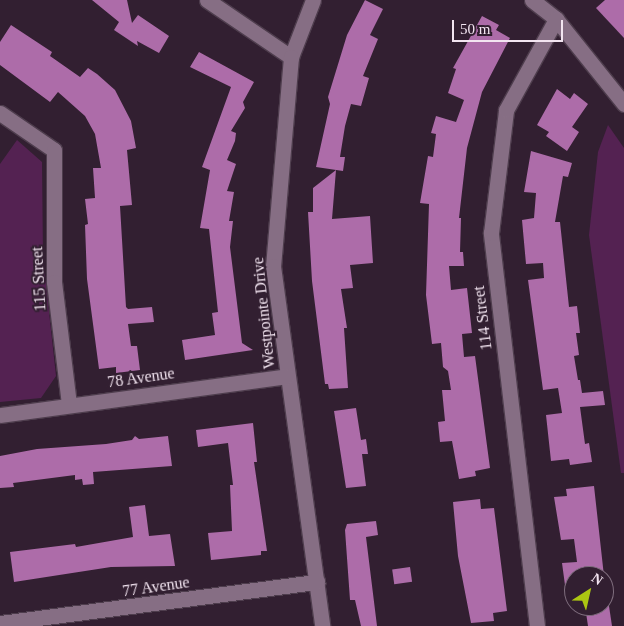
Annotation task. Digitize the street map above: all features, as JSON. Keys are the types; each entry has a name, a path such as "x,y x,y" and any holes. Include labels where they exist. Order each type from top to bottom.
{"street":[{"path":"207,0 290,58"},
{"name":"Westpointe Drive","path":"313,0 290,58 273,266 322,626"},
{"path":"532,0 556,19 624,104"},
{"name":"114 Street","path":"537,626 491,233 506,110 556,19"},
{"name":"115 Street","path":"0,113 54,150 54,282 69,405"},
{"name":"78 Avenue","path":"0,415 287,376"},
{"name":"77 Avenue","path":"0,623 92,620 317,582"}],"shaded area":[{"path":"608,125 624,148 624,473 621,473 589,235 598,152"},
{"path":"17,140 42,162 43,257 56,376 41,398 0,402 0,164"}],"building":[{"path":"92,0 127,0 132,23 138,15 169,36 159,53 137,41 138,46 114,30 119,22"},
{"path":"365,0 383,9 370,35 378,39 363,76 369,78 361,106 351,104 345,126 340,157 345,157 343,171 316,167 330,104 328,97 347,35"},
{"path":"605,0 624,0 624,38 596,8"},
{"path":"482,16 499,25 496,30 510,38 482,92 467,148 459,218 461,218 460,252 463,252 464,266 449,266 451,290 467,288 472,333 462,334 464,357 475,356 490,468 475,471 476,476 459,479 452,441 440,442 438,422 445,421 442,390 451,390 448,371 443,367 441,343 432,344 426,295 429,204 420,203 428,156 433,157 436,134 431,133 436,116 456,122 464,100 448,93 456,69 453,68"},
{"path":"11,25 52,52 50,56 80,77 88,68 97,74 115,90 131,121 136,148 127,150 132,205 120,206 126,307 128,309 152,307 154,322 128,324 131,346 137,346 140,370 116,373 116,367 99,369 87,279 85,225 88,224 85,199 95,198 93,168 101,168 95,134 85,116 58,92 50,102 0,65 0,42"},
{"path":"199,52 254,82 243,102 245,108 231,131 236,133 235,141 227,160 236,164 227,191 234,192 229,221 233,221 230,247 242,343 253,350 185,360 182,340 215,335 212,313 218,312 209,229 200,228 210,170 202,167 231,87 190,67"},
{"path":"557,89 570,99 574,93 588,104 572,127 579,132 567,151 546,136 549,132 537,125"},
{"path":"531,151 572,163 568,177 563,176 555,222 560,222 569,307 577,306 580,333 576,333 579,355 574,356 578,380 580,380 582,393 603,391 605,405 580,407 585,444 589,443 592,462 570,465 569,459 551,461 546,415 562,413 558,388 543,390 528,280 544,278 543,263 526,264 522,220 534,218 536,193 524,192"},
{"path":"336,170 332,219 370,216 373,263 350,265 353,288 341,289 347,328 344,328 348,388 329,389 328,384 325,384 312,281 308,212 313,212 313,188"},
{"path":"356,408 361,440 366,439 368,454 362,454 366,486 346,488 334,411"},
{"path":"253,423 257,462 254,462 267,551 261,551 261,555 211,560 208,533 232,531 230,485 233,485 228,443 198,447 196,430"},
{"path":"135,436 139,439 168,436 172,466 93,472 94,484 83,485 82,479 75,480 75,475 13,483 14,487 0,488 0,456 37,449 106,444 132,440"},
{"path":"594,486 603,566 564,566 564,578 562,563 577,562 574,539 561,540 554,497 567,496 566,489"},
{"path":"480,499 481,509 494,508 507,611 493,613 494,621 471,623 458,556 453,502"},
{"path":"145,505 149,536 170,534 175,566 111,567 14,582 10,552 75,544 76,547 133,537 129,507"},
{"path":"376,521 378,535 366,537 377,626 361,626 355,600 350,600 345,530 347,524"},
{"path":"410,567 412,582 394,584 392,570"},
{"path":"586,616 610,616 612,626 588,626"}]}
